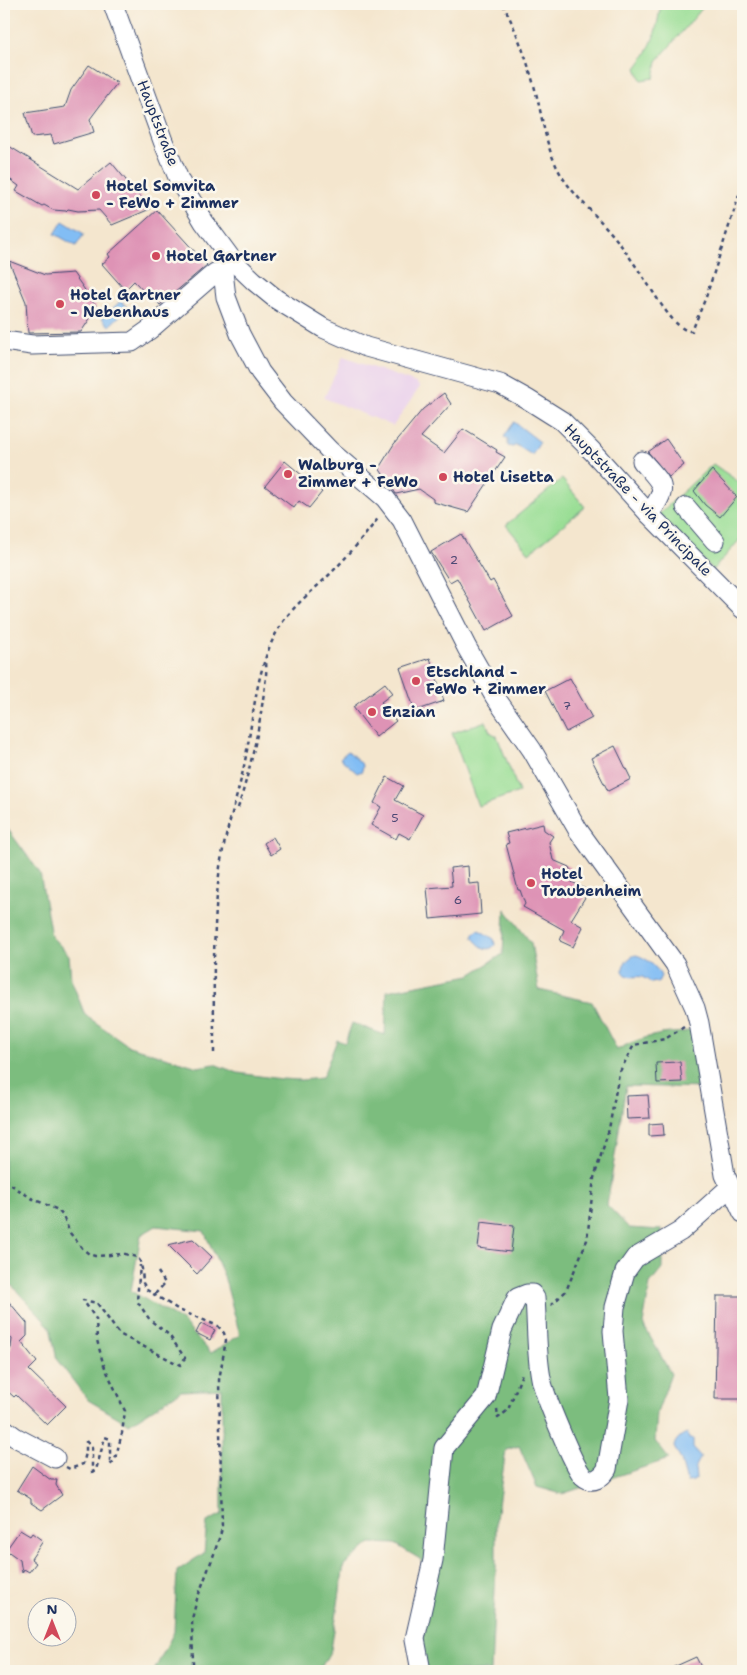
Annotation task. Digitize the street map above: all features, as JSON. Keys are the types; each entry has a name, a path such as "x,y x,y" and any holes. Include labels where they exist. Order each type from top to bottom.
{"street":[{"name":"Hauptstraße","path":"113,4 180,182 227,266"},
{"path":"4,341 32,345 132,342 227,266"},
{"path":"227,266 224,287 240,334 260,372 290,409 330,451 389,504 402,520 467,648 495,697 532,750 578,830 675,964 695,1008 707,1063 725,1174 743,1213"},
{"name":"Hauptstraße - via Principale","path":"227,266 322,328 366,347 500,384 527,398 562,421 649,514 743,609"},
{"path":"642,461 662,484 662,496 649,514"},
{"path":"686,507 718,537 702,568"},
{"path":"421,1671 415,1639 433,1560 444,1448 486,1397 502,1330 517,1298 532,1294 535,1298 541,1381 577,1466 583,1476 597,1480 602,1477 607,1468 619,1399 613,1332 615,1307 625,1272 636,1258 681,1231 730,1187"},
{"path":"4,1429 62,1463"}],"path":[{"path":"503,4 518,35 554,163 561,176 627,254 671,318 680,328 687,332 692,331 706,298 743,183"},
{"path":"214,1052 214,935 220,867 228,822 244,763 265,659 283,622 297,605 345,558 389,504"},
{"path":"238,808 262,707 266,684 265,659"},
{"path":"536,1317 566,1291 587,1240 594,1178 609,1129 619,1072 634,1045 665,1039 691,1023 695,1008"},
{"path":"4,1180 31,1198 58,1210 63,1216 70,1234 89,1254 95,1256 125,1254 136,1257 140,1261 143,1283 147,1290 179,1310 218,1326 224,1333 226,1340 219,1380 222,1529 197,1599 192,1619 193,1664 187,1671"},
{"path":"62,1463 83,1464 86,1442 92,1448 92,1472 96,1470 105,1438 110,1439 110,1465 115,1460 125,1411 103,1363 97,1340 96,1319 83,1300 97,1303 119,1334 180,1365 185,1358 169,1335 150,1320 137,1301 140,1261"},
{"path":"154,1295 165,1283 158,1272"},
{"path":"486,1397 496,1406 498,1418 508,1410 525,1366"}],"shaded area":[{"path":"343,357 416,383 420,387 393,426 324,398"}],"green space":[{"path":"661,4 706,4 657,61 654,78 641,80 636,68 647,52 653,38"},
{"path":"713,464 743,485 743,536 713,570 659,514"},
{"path":"562,479 585,507 529,553 506,525"},
{"path":"486,721 490,732 497,736 519,792 478,806 452,733"},
{"path":"4,824 40,873 51,936 69,955 71,979 85,1015 129,1046 198,1067 214,1064 238,1073 281,1079 322,1078 337,1040 345,1043 352,1023 385,1035 387,991 470,975 503,954 505,909 531,943 539,990 592,1002 617,1050 645,1038 682,1032 694,1028 705,1088 626,1086 607,1205 629,1228 662,1230 662,1269 650,1284 643,1324 671,1374 657,1413 655,1441 669,1459 562,1494 537,1487 519,1446 506,1450 496,1519 496,1569 491,1671 422,1671 423,1629 432,1584 420,1559 395,1544 371,1543 344,1565 331,1650 319,1671 154,1671 174,1632 177,1571 204,1553 207,1522 222,1514 222,1389 181,1391 129,1424 88,1400 57,1360 50,1327 4,1277","holes":["156,1226 204,1231 224,1276 240,1335 211,1353 182,1321 131,1291 141,1235"]}],"water":[{"path":"63,221 84,234 76,246 55,234"},
{"path":"121,301 128,308 109,326 102,318"},
{"path":"514,422 540,442 532,455 516,445 513,447 508,446 508,439 504,437"},
{"path":"348,751 363,765 362,771 357,773 340,758"},
{"path":"479,930 494,939 495,945 492,948 483,948 473,938 473,934"},
{"path":"636,955 647,960 657,969 661,976 658,982 651,983 642,977 630,977 625,973 623,970 624,964"},
{"path":"687,1433 689,1439 693,1439 693,1448 701,1457 695,1468 696,1479 687,1482 681,1460 674,1447 679,1438"}],"building":[{"path":"89,65 117,83 90,119 94,132 54,144 51,135 32,137 25,113 65,107 71,90"},
{"path":"4,143 78,189 111,162 150,209 112,225 99,210 78,211 68,209 66,211 53,210 44,205 42,206 16,191 19,186 4,175"},
{"path":"157,210 207,265 160,305 155,300 154,302 134,281 125,290 102,264 110,257 108,254"},
{"name":"Hotel Gartner - Nebenhaus","path":"9,261 45,275 73,273 96,306 81,332 28,333 26,302"},
{"path":"444,393 451,404 421,437 444,453 463,429 505,457 468,512 433,502 433,499 419,489 396,494 379,468 394,444 423,409"},
{"path":"666,439 684,465 669,477 648,452"},
{"path":"285,461 322,492 309,508 299,501 294,508 265,486"},
{"path":"712,470 737,497 720,517 705,505 694,491"},
{"path":"461,534 490,582 493,580 513,616 486,631 457,578 450,582 431,552"},
{"path":"430,658 444,701 415,711 400,668"},
{"path":"570,678 592,718 566,732 545,691"},
{"path":"385,683 393,693 381,702 396,721 376,737 353,707"},
{"path":"615,746 631,779 608,791 591,758"},
{"path":"387,777 403,786 395,800 423,815 410,839 399,833 396,839 371,825 381,807 374,803"},
{"path":"543,824 544,830 553,836 549,842 553,860 569,867 572,882 589,891 571,920 583,927 573,947 560,941 564,930 523,907 525,904 520,890 518,890 506,844 509,843 506,833"},
{"path":"273,837 280,849 271,855 264,843"},
{"path":"468,866 469,884 479,883 481,914 430,919 427,888 452,886 450,868"},
{"path":"680,1062 682,1082 657,1083 656,1063"},
{"path":"648,1095 650,1118 627,1119 626,1096"},
{"path":"663,1123 664,1135 649,1136 649,1124"},
{"path":"481,1222 514,1226 511,1252 478,1248"},
{"path":"193,1239 212,1257 197,1274 168,1245"},
{"path":"4,1296 27,1323 27,1336 21,1342 37,1362 29,1370 66,1406 47,1425 16,1395 14,1397 4,1388 4,1356 11,1348 12,1339 4,1330"},
{"path":"717,1296 743,1296 743,1399 715,1399"},
{"path":"201,1323 215,1330 210,1340 196,1333"},
{"path":"32,1466 51,1480 57,1480 56,1485 62,1495 42,1510 31,1503 31,1499 17,1490"},
{"path":"20,1530 30,1536 32,1533 43,1541 31,1559 36,1563 29,1572 24,1569 22,1573 20,1560 6,1550"},
{"path":"696,1657 703,1671 665,1671"}],"place":[{"name":"Hotel Somvita - FeWo + Zimmer","path":"96,195"},
{"name":"Hotel Gartner","path":"156,256"},
{"name":"Hotel Gartner - Nebenhaus","path":"60,304"},
{"name":"Walburg - Zimmer + FeWo","path":"288,474"},
{"name":"Hotel Lisetta","path":"443,477"},
{"name":"Etschland - FeWo + Zimmer","path":"416,681"},
{"name":"Enzian","path":"372,712"},
{"name":"Hotel Traubenheim","path":"531,883"}]}
